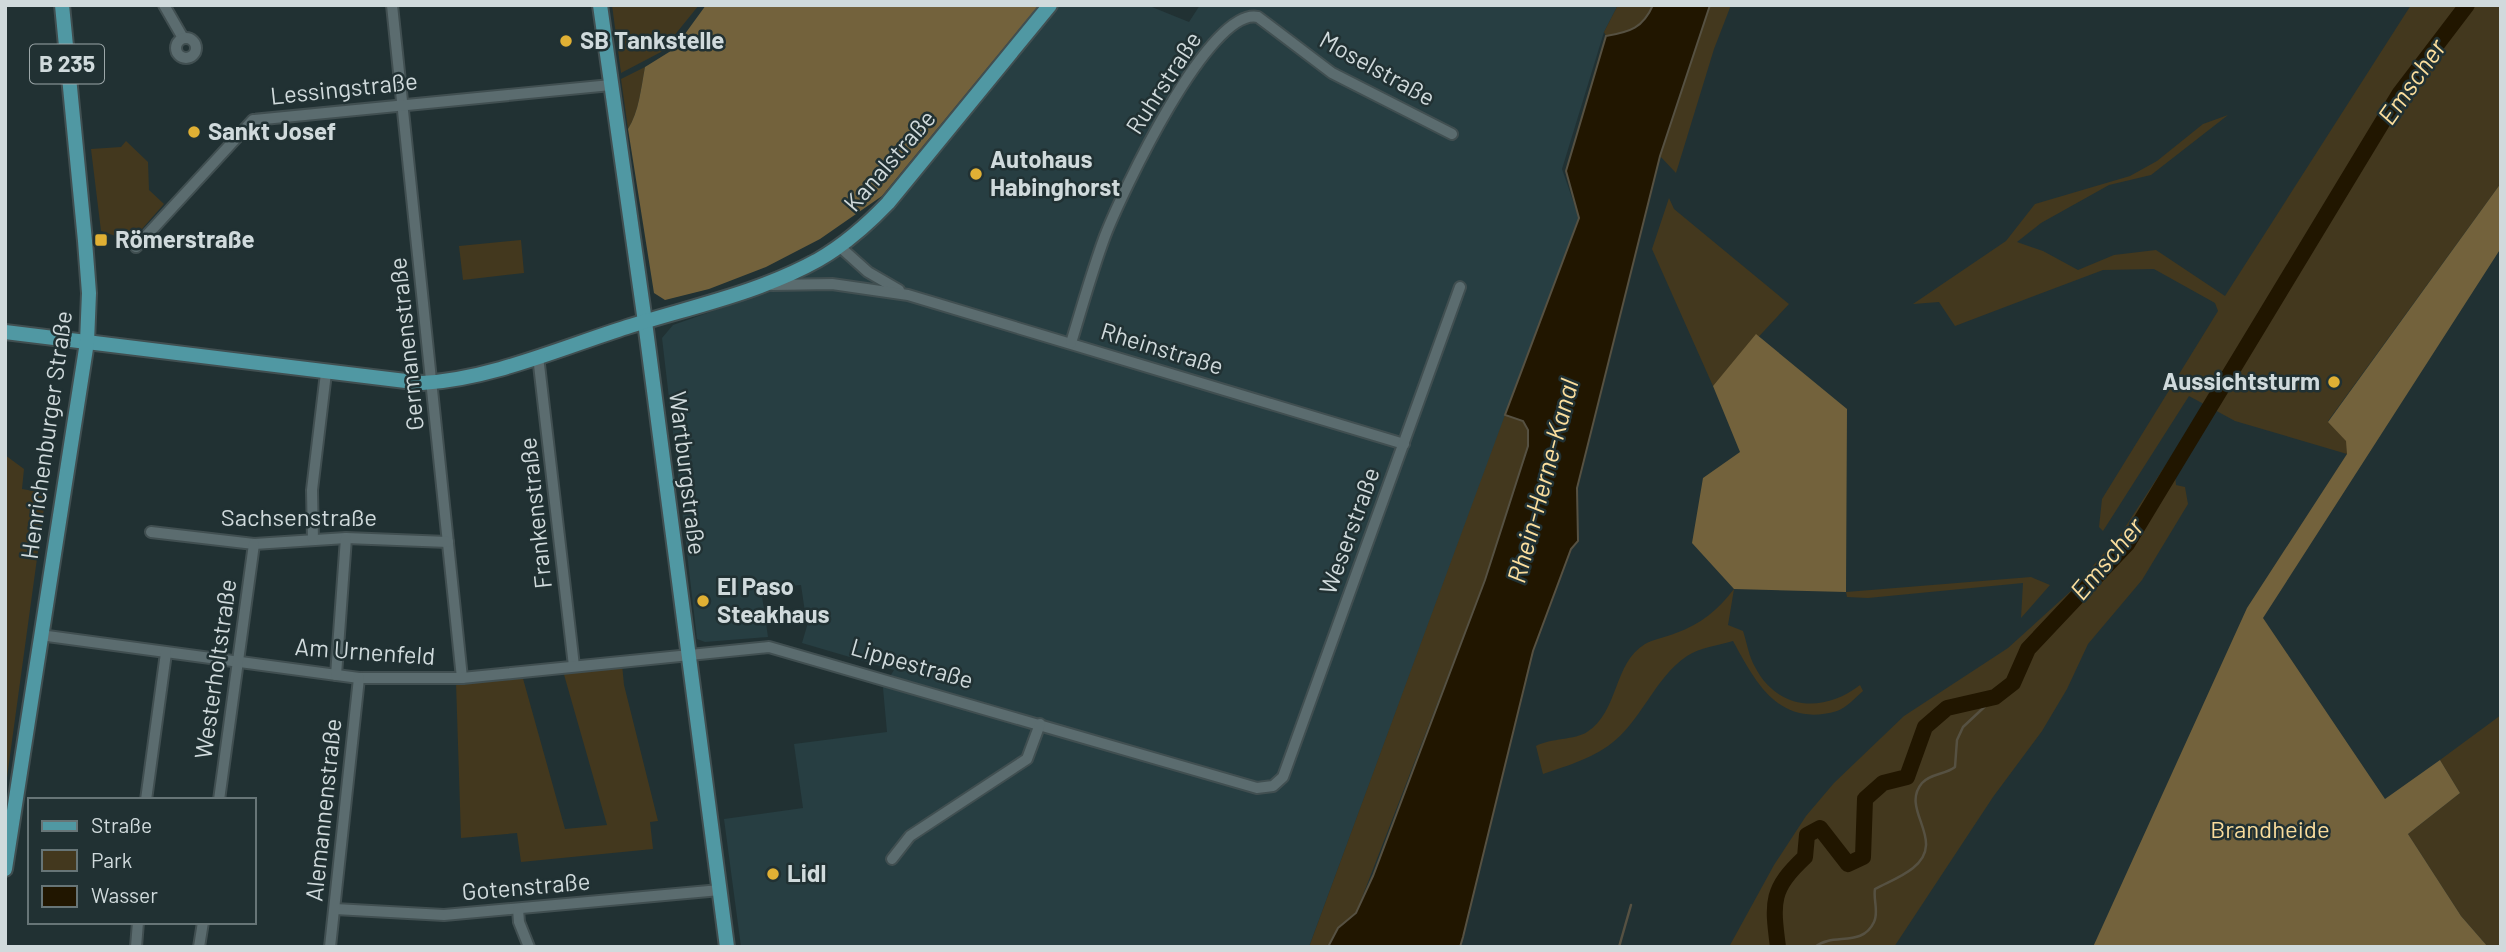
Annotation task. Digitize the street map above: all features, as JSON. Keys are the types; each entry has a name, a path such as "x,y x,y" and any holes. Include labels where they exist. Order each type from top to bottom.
{"main road":[{"name":"Henrichenburger Straße","path":"5,869 87,342 89,293 62,5"},
{"name":"Wartburgstraße","path":"600,5 645,321 727,947"},
{"name":"Kanalstraße","path":"645,321 758,286 816,260 839,246 888,203 1050,5"},
{"path":"5,332 326,373 433,382 538,356 645,321"}],"street":[{"path":"164,5 183,38"},
{"name":"Germanenstraße","path":"392,5 462,678"},
{"name":"Moselstraße","path":"1249,15 1258,17 1332,73 1452,134"},
{"name":"Ruhrstraße","path":"1071,343 1096,261 1122,194 1170,106 1210,45 1238,20 1249,15"},
{"name":"Lessingstraße","path":"136,247 253,120 611,85"},
{"name":"Rheinstraße","path":"839,246 868,272 908,295"},
{"path":"816,260 818,272 832,284"},
{"name":"Rheinstraße","path":"758,286 832,284 908,295 1404,444"},
{"name":"Weserstraße","path":"1273,786 1283,777 1460,287"},
{"name":"Frankenstraße","path":"538,356 574,666"},
{"path":"313,540 312,490 326,373"},
{"name":"Sachsenstraße","path":"151,532 254,544 346,538 448,542"},
{"path":"336,675 346,538"},
{"name":"Westerholtstraße","path":"219,798 254,544"},
{"name":"Am Urnenfeld","path":"40,635 359,678 462,678 688,654"},
{"name":"Lippestraße","path":"688,654 757,647 780,649 1257,788 1273,786"},
{"path":"146,798 166,653"},
{"name":"Alemannenstraße","path":"330,947 359,678"},
{"path":"892,859 910,836 1027,759 1040,724"},
{"name":"Gotenstraße","path":"335,909 406,915 517,909 720,890"},
{"path":"517,909 522,934 529,947"},
{"path":"136,947 138,924"},
{"path":"199,947 203,924"}],"shaded area":[{"path":"1059,5 1147,5 1189,22 1200,5 1618,5 1604,32 1562,169 1579,218 1309,947 741,947 724,819 803,808 794,744 887,732 883,688 894,670 802,643 807,626 801,585 761,589 768,637 705,642 697,639 662,338 673,325 761,294 826,263 869,233"}],"green space":[{"path":"612,5 699,5 661,52 621,73"},
{"path":"706,5 1039,5 882,196 820,239 766,267 709,289 665,300 654,293 628,129 637,107 645,67 674,49"},
{"path":"1618,5 1653,5 1645,19 1635,28 1606,36 1604,32"},
{"path":"1710,5 1731,5 1714,49 1676,173 1660,156"},
{"path":"2411,5 2501,5 2501,183 2328,421 2347,441 2347,454 2235,421 2189,396 2103,531 2099,527 2102,499 2218,311 2215,303 2154,269 2103,270 1955,326 1939,302 1913,304 2006,241 2035,204 2130,176 2157,161 2203,124 2228,115 2151,175 2109,185 2041,223 2017,242 2043,251 2078,270 2114,255 2156,250 2225,296"},
{"path":"645,67 637,107 628,129 621,79"},
{"path":"126,141 148,162 149,190 164,204 134,238 127,240 101,231 91,149 121,147"},
{"name":"Brandheide","path":"2501,183 2501,248 2263,618 2385,799 2440,760 2460,793 2408,834 2461,916 2488,947 2093,947 2247,608 2347,454 2346,441 2328,422"},
{"path":"1669,198 1674,209 1789,304 1713,386 1652,249"},
{"path":"521,240 524,273 463,280 459,246"},
{"path":"1756,334 1847,409 1846,592 1734,589 1692,543 1703,478 1740,452 1713,386"},
{"path":"1505,415 1523,420 1528,430 1528,446 1485,580 1356,913 1338,928 1328,947 1309,947"},
{"path":"5,455 24,469 22,489 46,493 5,792"},
{"path":"2167,463 2175,474 2176,485 2185,487 2188,504 2142,580 2088,644 2067,689 2042,731 1993,797 1894,947 1729,947 1774,865 1806,816 1834,783 1904,716 2008,648 2072,590 2120,535"},
{"path":"2031,577 2050,585 2021,618 2023,583 1868,598 1847,597 1846,592"},
{"path":"1734,589 1728,625 1743,631 1755,667 1776,692 1803,703 1817,703 1832,700 1860,685 1863,691 1837,711 1817,715 1800,713 1772,698 1751,672 1733,641 1709,647 1692,653 1675,665 1630,725 1608,746 1585,759 1543,774 1536,746 1587,732 1605,712 1627,663 1635,652 1649,642 1701,621"},
{"path":"622,664 624,685 658,821 650,822 653,849 521,862 517,833 461,838 456,682 522,675 565,829 607,825 563,671"},
{"path":"2501,715 2501,947 2488,947 2461,916 2408,834 2460,793 2440,760"}],"water":[{"name":"Rhein-Herne-Kanal","path":"1653,5 1710,5 1660,156 1577,488 1578,541 1571,549 1533,651 1460,947 1328,947 1338,928 1356,913 1373,876 1485,580 1528,446 1528,430 1523,421 1505,415 1579,218 1566,171 1606,36 1635,28 1645,19"}],"waterway":[{"name":"Emscher","path":"1778,947 1775,918 1777,897 1786,878 1805,857 1807,835 1820,828 1848,864 1863,857 1865,799 1883,783 1907,777 1925,727 1947,708 1995,697 2013,683 2028,649 2127,544 2400,93 2467,5"},
{"path":"1815,947 1830,940 1862,935 1869,930 1875,918 1875,889 1909,871 1922,857 1926,847 1925,836 1918,814 1916,793 1926,780 1955,767 1957,740 1963,727 1995,697"},
{"path":"1619,947 1631,905"}],"place":[{"name":"SB Tankstelle","path":"566,41"},
{"name":"Sankt Josef","path":"194,132"},
{"name":"Autohaus Habinghorst","path":"976,174"},
{"name":"Römerstraße","path":"101,240"},
{"name":"Aussichtsturm","path":"2334,382"},
{"name":"El Paso Steakhaus","path":"703,601"},
{"name":"Lidl","path":"773,874"}]}
